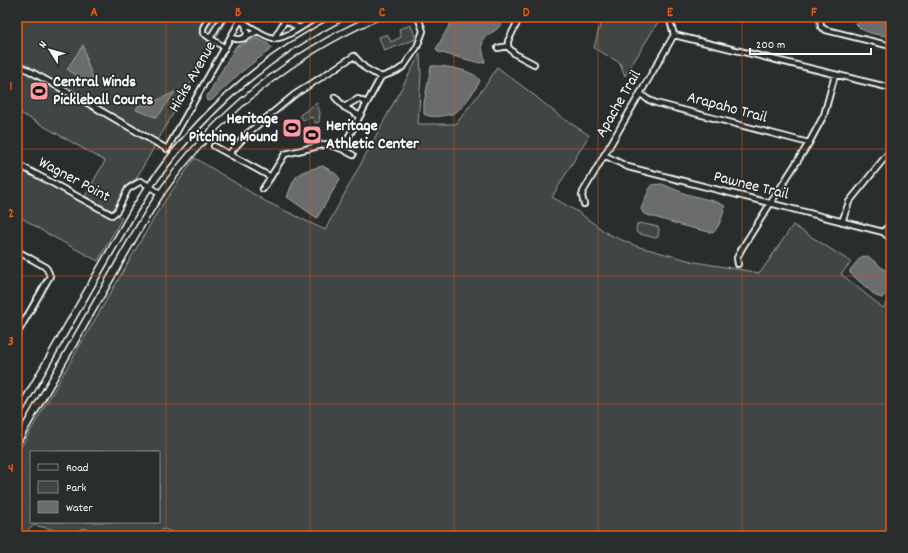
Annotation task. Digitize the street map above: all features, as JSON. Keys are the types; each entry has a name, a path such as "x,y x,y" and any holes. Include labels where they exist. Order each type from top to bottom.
{"main road":[{"path":"17,415 119,235 149,186 191,132 214,108 265,65 292,46 342,17"},
{"path":"17,442 138,230 161,194 182,166 204,140 237,107 261,86 328,40 376,17"}],"street":[{"path":"209,17 202,31 204,34 225,48"},
{"path":"210,38 223,17"},
{"path":"279,17 286,19 299,28"},
{"path":"303,17 310,21"},
{"path":"241,19 245,24 274,39 282,38 317,17"},
{"path":"342,149 381,77 397,71 404,66 421,40 423,31 418,17"},
{"path":"520,17 508,40 508,46 514,54 534,64"},
{"path":"669,17 674,35 891,88"},
{"path":"820,17 821,26 826,30 891,46"},
{"name":"Hicks Avenue","path":"17,64 167,149 241,19"},
{"path":"274,39 286,19"},
{"path":"245,24 247,33 245,38"},
{"path":"231,37 236,40 240,40 258,31"},
{"name":"Apache Trail","path":"584,204 582,196 583,192 674,35"},
{"path":"498,48 508,46"},
{"path":"229,154 248,133 294,94 354,56 365,68 381,77"},
{"path":"738,264 737,258 809,143 824,116 835,75"},
{"name":"Arapaho Trail","path":"640,93 647,99 656,103 809,143"},
{"path":"335,97 344,107 360,116"},
{"path":"344,107 358,99 367,102"},
{"path":"185,118 189,121"},
{"path":"263,189 285,154 327,144 342,149 353,155"},
{"path":"214,146 271,177"},
{"path":"842,222 849,202 891,150"},
{"name":"Pawnee Trail","path":"604,155 628,167 883,232 891,239"},
{"name":"Wagner Point","path":"17,164 112,215 117,211 130,186 142,181 149,186"},
{"path":"149,186 161,194"},
{"path":"883,232 891,223"},
{"path":"17,251 44,266 50,276 17,334"}],"green space":[{"path":"17,17 228,17 136,179 128,184 113,211 85,196 105,161 17,111"},
{"path":"602,17 661,17 625,76 620,63 594,48"},
{"path":"411,25 415,37 414,40 384,51 379,37 387,34 391,42 401,37 399,29"},
{"path":"420,54 421,74 418,124 456,124 488,82 497,67 561,117 589,135 552,197 578,212 608,234 636,246 695,262 760,273 793,225 851,262 841,274 883,308 891,298 891,536 182,536 164,529 152,536 99,536 85,528 70,534 34,525 25,533 17,528 17,454 158,211 195,158 265,201 325,230"},
{"path":"317,103 320,113 319,122 315,123 312,117 303,120 300,115"},
{"path":"17,166 99,211 110,216 116,215 122,218 98,261 46,233 17,215"},
{"path":"640,223 658,227 658,237 655,238 637,233 637,224"}],"water":[{"path":"454,17 505,17 498,28 484,39 482,50 485,62 480,63 438,52 436,49"},
{"path":"854,17 891,17 891,37 874,34 863,30 856,23"},
{"path":"255,38 265,42 272,48 240,73 212,100 207,101 206,98 236,46"},
{"path":"83,45 94,81 91,84 67,69"},
{"path":"431,66 450,67 466,71 477,77 480,81 460,109 452,114 435,117 424,114 424,103"},
{"path":"175,92 159,115 155,117 136,110 138,106 149,104"},
{"path":"323,166 336,174 340,179 317,218 287,197 293,182 299,174 307,170"},
{"path":"662,184 686,194 717,202 725,206 719,224 713,233 644,214 641,209 651,185"},
{"path":"861,257 869,257 891,275 891,288 882,298 876,296 850,273 850,270"}],"place":[{"name":"Central Winds Pickleball Courts","path":"39,91"},
{"name":"Heritage Pitching Mound","path":"292,128"},
{"name":"Heritage Athletic Center","path":"312,135"}]}
